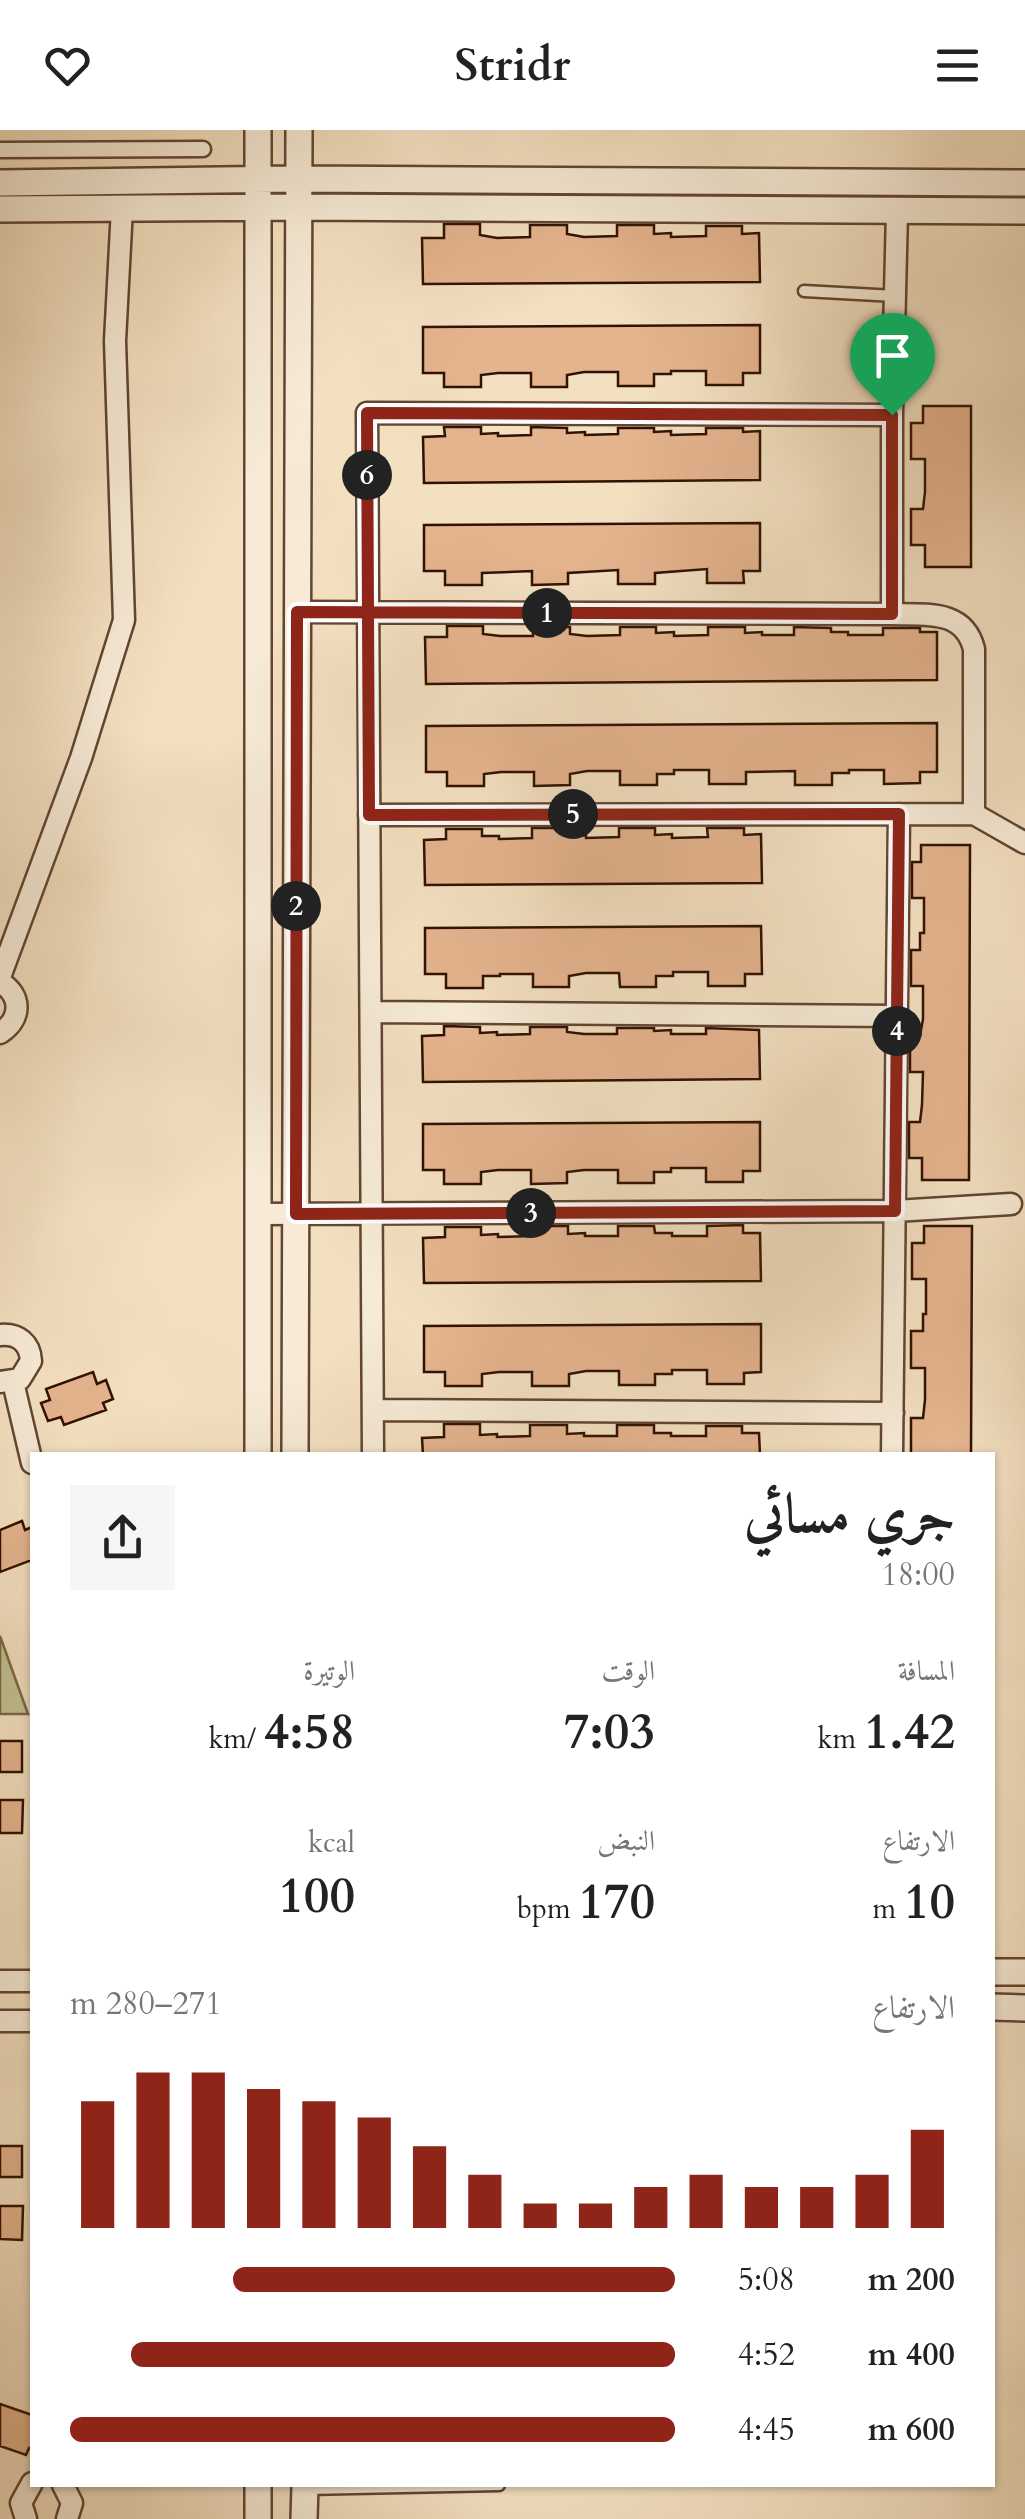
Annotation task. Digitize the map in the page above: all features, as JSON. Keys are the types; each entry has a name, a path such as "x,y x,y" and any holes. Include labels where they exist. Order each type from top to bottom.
{"street":[{"path":"258,130 258,1452"},
{"path":"294,1452 299,130"},
{"path":"0,150 203,149"},
{"path":"0,183 298,179 1025,183"},
{"path":"0,1033 14,1022 18,1005 12,990 0,979 81,758 124,620 115,341 122,208"},
{"path":"0,209 1025,212"},
{"path":"892,614 897,212"},
{"path":"373,1452 367,413 892,415"},
{"path":"297,612 892,614 952,618 971,636 974,650 974,814"},
{"path":"892,1452 899,814"},
{"path":"369,815 974,814 1025,843"},
{"path":"370,1012 897,1016"},
{"path":"259,1214 895,1211 1010,1204"},
{"path":"0,1336 22,1340 30,1354 25,1374 6,1382 30,1457"},
{"path":"373,1410 893,1413"},
{"path":"995,1972 1025,1972"},
{"path":"0,1981 30,1981"},
{"path":"995,2007 1025,2008"},
{"path":"0,2022 30,2021"},
{"path":"26,2519 21,2503 30,2485"},
{"path":"64,2487 72,2503 67,2519"},
{"path":"258,2487 258,2519"},
{"path":"304,2519 305,2487"}],"lane":[{"path":"804,291 895,296"}],"green space":[{"path":"0,1636 28,1714 0,1714"}],"building":[{"path":"444,224 480,224 480,235 497,238 530,237 530,225 567,225 567,234 584,237 617,236 617,225 654,225 654,234 671,233 671,237 706,236 706,226 742,226 742,234 759,233 760,282 423,284 422,238 444,238"},
{"path":"760,325 760,373 743,373 743,385 706,385 706,371 671,371 654,374 654,386 618,386 618,372 584,372 567,375 567,387 531,387 531,373 498,373 481,375 481,387 444,387 444,373 423,373 423,327"},
{"path":"923,406 971,406 971,567 925,567 925,545 911,545 911,509 923,509 925,459 911,459 911,423 923,423"},
{"path":"444,427 481,427 481,434 498,436 531,435 531,427 567,428 567,433 585,435 618,434 618,428 654,428 654,432 671,431 671,435 706,434 706,428 743,428 743,432 760,431 760,480 424,483 423,437 445,436"},
{"path":"760,523 760,571 743,571 744,583 707,583 707,569 655,573 655,584 618,584 618,570 568,573 568,584 532,585 532,571 482,573 482,585 445,585 445,571 424,571 424,525"},
{"path":"447,626 483,626 483,634 500,636 533,636 533,627 570,627 570,634 587,636 620,635 620,627 656,627 656,633 674,632 674,636 708,635 708,627 745,627 745,633 762,635 794,635 794,627 831,628 831,632 848,635 883,635 883,628 920,628 920,632 937,632 937,680 426,684 425,637 447,637"},
{"path":"937,723 937,772 920,772 920,783 884,784 884,770 849,770 832,773 832,785 795,785 795,771 746,772 746,784 709,784 709,770 674,770 674,774 657,774 657,785 620,785 620,771 587,771 570,774 570,785 534,786 534,772 501,772 484,774 484,786 447,786 447,772 426,772 426,726"},
{"path":"532,828 569,828 569,836 586,838 619,837 619,828 655,828 655,835 672,834 672,838 708,837 707,828 744,828 744,835 761,834 762,883 425,885 424,840 446,839 446,829 482,829 482,836 499,839 532,838"},
{"path":"921,845 970,845 969,1180 922,1180 922,1158 909,1158 909,1122 920,1122 922,1105 923,1072 910,1072 910,1036 920,1036 923,1019 923,986 911,986 911,950 920,950 920,933 924,933 924,898 912,898 912,862 921,862"},
{"path":"761,926 762,974 745,974 745,986 708,986 708,972 673,972 673,976 656,976 656,987 620,987 619,973 586,973 569,976 569,987 533,987 533,974 500,974 483,976 483,988 446,988 446,974 425,974 425,928"},
{"path":"444,1026 480,1027 480,1033 497,1035 530,1034 530,1027 567,1027 567,1032 584,1034 617,1034 617,1028 654,1028 671,1030 671,1034 706,1034 706,1028 759,1030 760,1079 423,1082 422,1036 444,1035"},
{"path":"760,1122 760,1171 743,1171 743,1182 706,1182 706,1168 671,1168 671,1172 654,1172 654,1183 618,1183 618,1170 584,1170 567,1172 567,1183 531,1184 531,1170 498,1170 481,1172 481,1184 444,1184 444,1170 423,1170 423,1124"},
{"path":"743,1225 743,1233 760,1233 761,1281 424,1283 423,1238 445,1237 445,1227 481,1227 481,1235 498,1237 531,1236 531,1226 568,1226 568,1234 618,1236 618,1226 654,1226 655,1233 707,1236 707,1226"},
{"path":"924,1226 972,1226 971,1452 911,1452 911,1418 923,1418 925,1368 911,1368 911,1331 923,1331 926,1314 926,1279 912,1279 912,1243 924,1243"},
{"path":"761,1324 761,1372 744,1373 744,1384 707,1384 707,1370 672,1370 672,1374 655,1374 655,1385 619,1385 619,1371 586,1371 569,1374 569,1386 532,1386 532,1372 499,1372 482,1374 482,1386 445,1386 445,1372 424,1372 424,1326"},
{"path":"93,1372 97,1384 106,1380 113,1399 103,1403 106,1410 64,1425 61,1417 48,1421 41,1403 50,1400 46,1389"},
{"path":"444,1424 480,1424 480,1435 497,1437 530,1436 530,1425 567,1425 567,1434 584,1436 617,1436 617,1425 654,1425 654,1433 671,1436 706,1436 706,1426 742,1426 742,1433 759,1433 760,1452 423,1452 422,1438 444,1437"},
{"path":"22,1521 25,1530 30,1528 30,1561 0,1572 0,1530"},
{"path":"0,1741 22,1741 22,1772 0,1772"},
{"path":"0,1800 23,1800 22,1833 0,1833"},
{"path":"0,2146 22,2146 22,2177 0,2177"},
{"path":"0,2206 23,2206 22,2240 0,2239"},
{"path":"0,2404 30,2414 30,2448 26,2455 0,2446"}],"route":[{"path":"892,415 367,413 368,612 369,815 899,814 895,1211 296,1214 297,612 368,612 499,612 892,614 892,415"}]}
